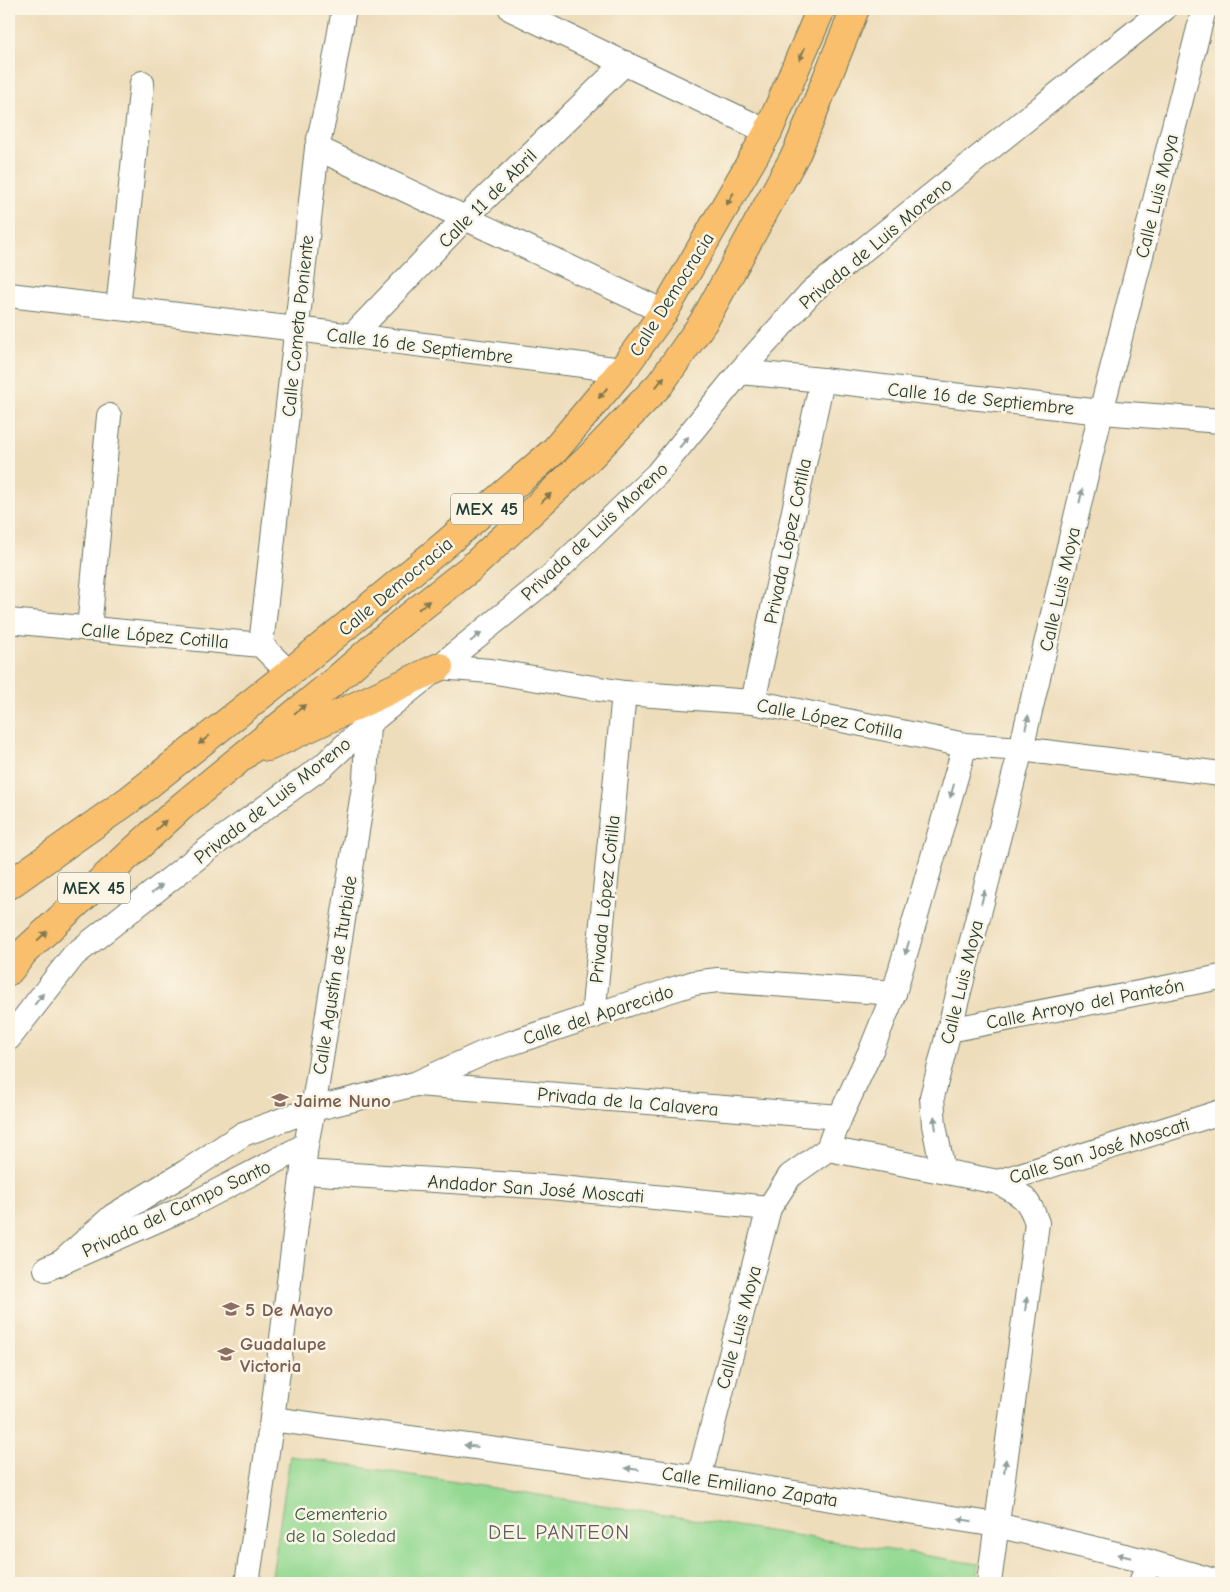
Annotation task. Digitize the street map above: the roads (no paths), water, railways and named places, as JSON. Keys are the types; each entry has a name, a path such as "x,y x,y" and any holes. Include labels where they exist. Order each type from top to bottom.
{"highway":[{"name":"Calle Democracia","path":"9,885 129,800 442,547 555,450 622,370 664,312 768,132 821,9"},
{"name":"Calle Democracia","path":"181,807 400,624 471,568 588,459 660,384 704,321 797,152 855,9"},
{"path":"181,807 222,750 288,673 318,659 360,634 400,624"},
{"path":"231,765 438,667"},
{"name":"MEX 45","path":"9,971 24,952 181,807"}],"street":[{"name":"Calle Cometa Poniente","path":"261,645 317,148 328,100 344,9"},
{"path":"511,9 768,132"},
{"name":"Privada de Luis Moreno","path":"9,1038 74,955 212,846 323,766 368,724 550,577 657,474 740,372 812,290 1164,9"},
{"name":"Calle Luis Moya","path":"944,1171 934,1125 932,1097 1020,749 1101,412 1204,9"},
{"name":"Calle 11 de Abril","path":"352,336 465,218 625,63"},
{"path":"118,308 142,83"},
{"path":"317,148 664,312"},
{"name":"Calle 16 de Septiembre","path":"9,295 622,370"},
{"name":"Calle 16 de Septiembre","path":"740,372 1101,412 1221,422"},
{"name":"Privada López Cotilla","path":"753,702 822,380"},
{"path":"89,629 109,416"},
{"name":"Calle López Cotilla","path":"9,621 261,645"},
{"path":"261,645 288,673"},
{"name":"Calle López Cotilla","path":"438,667 490,671 624,693 753,702 965,744 1221,774"},
{"name":"Privada López Cotilla","path":"593,1017 624,693"},
{"name":"Calle Agustín de Iturbide","path":"247,1583 272,1419 306,1145 365,780 368,724"},
{"path":"828,1149 894,993 965,744"},
{"name":"Calle Arroyo del Panteón","path":"949,1030 1221,977"},
{"name":"Calle del Aparecido","path":"55,1265 113,1216 186,1172 243,1134 313,1108 416,1084 490,1050 694,983 718,980 894,993"},
{"name":"Privada de la Calavera","path":"416,1084 840,1118"},
{"name":"Calle San José Moscati","path":"828,1149 998,1182 1221,1112"},
{"name":"Privada del Campo Santo","path":"55,1265 187,1207 306,1145"},
{"name":"Calle Luis Moya","path":"699,1478 770,1208 790,1176 828,1149"},
{"name":"Andador San José Moscati","path":"303,1172 550,1187 770,1208"},
{"path":"989,1583 1036,1223 1026,1198 998,1182"},
{"name":"Calle Emiliano Zapata","path":"272,1419 699,1478 998,1525 1145,1573 1221,1583"}],"place":[{"name":"Jaime Nuno","path":"280,1100"},
{"name":"5 De Mayo","path":"231,1309"},
{"name":"Guadalupe Victoria","path":"226,1354"}],"district":[{"name":"DEL PANTEON","path":"559,1532"}],"park label":[{"name":"Cementerio de la Soledad","path":"341,1524"}]}
